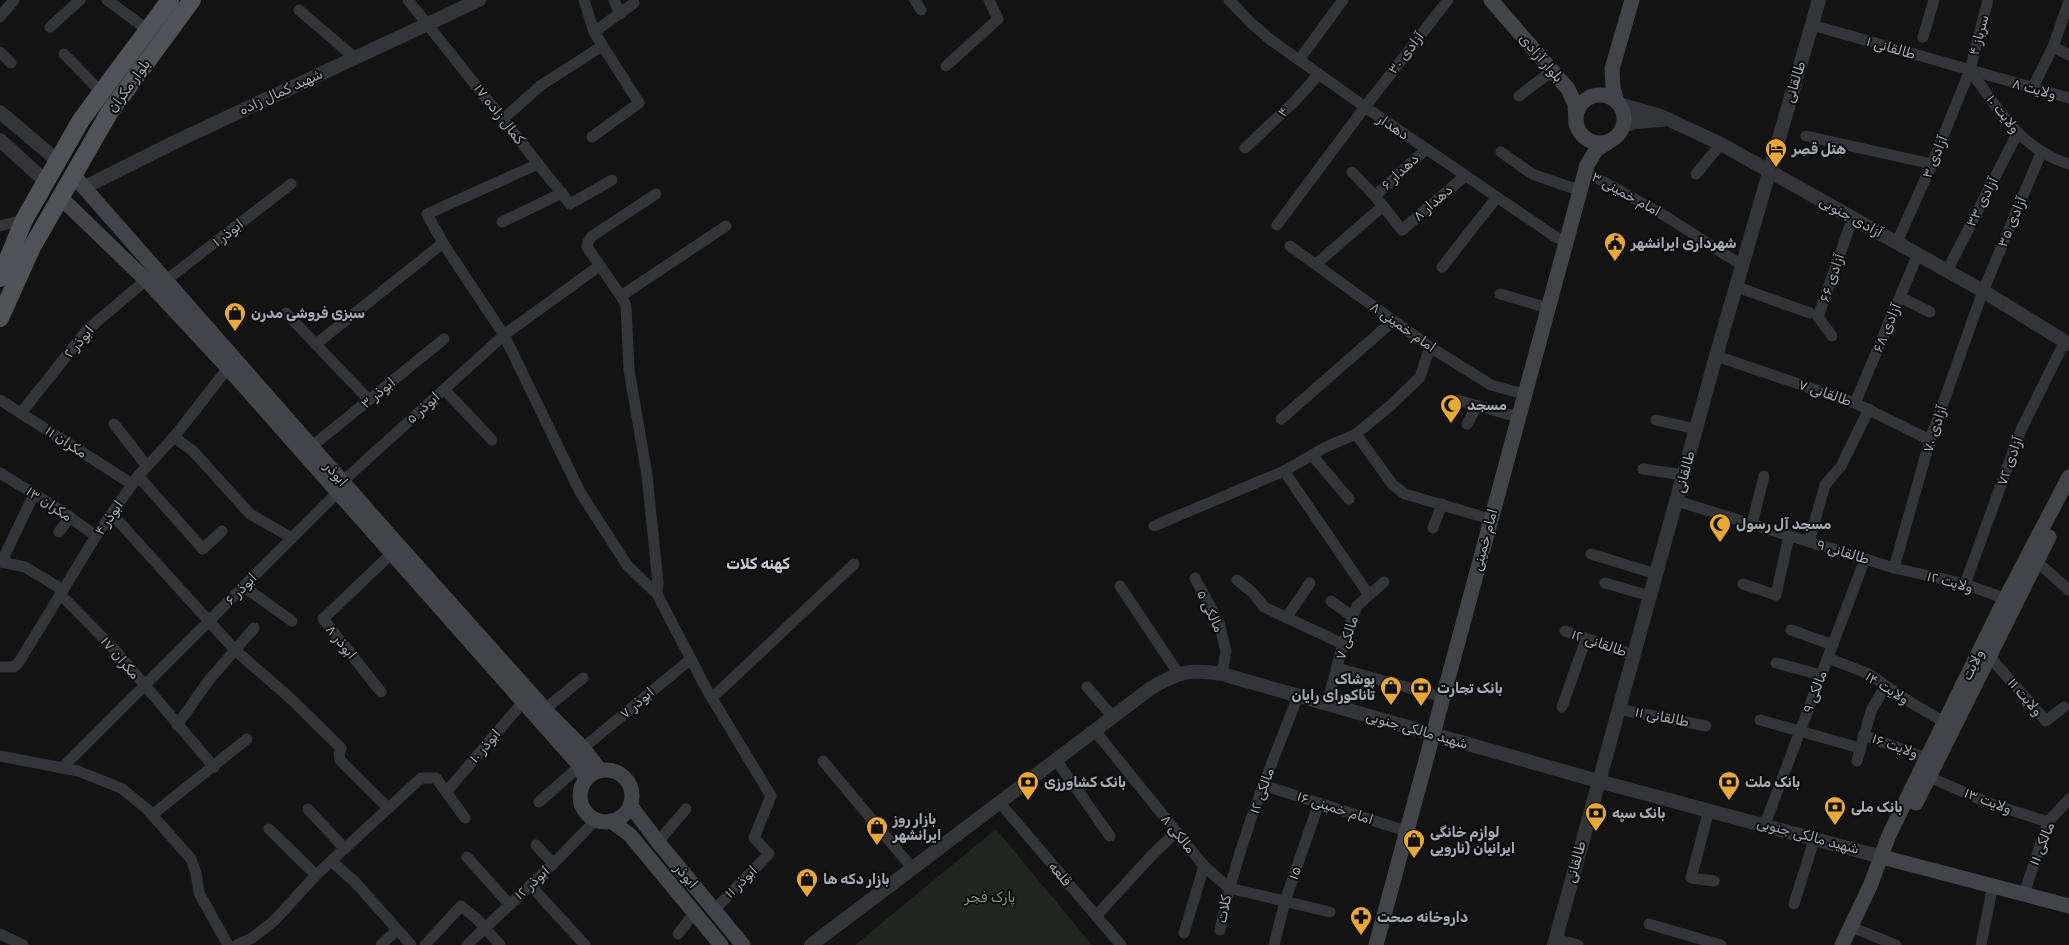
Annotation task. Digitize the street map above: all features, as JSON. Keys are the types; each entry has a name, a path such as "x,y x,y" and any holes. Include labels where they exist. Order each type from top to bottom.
{"main road":[{"name":"بلوار مکران","path":"0,278 24,220 81,120 170,0"},
{"name":"بلوار مکران","path":"61,198 79,182 109,113 192,0"},
{"name":"بلوار آزادی","path":"1491,0 1568,89 1574,104 1577,128 1587,168"},
{"name":"بلوار آزادی","path":"1504,0 1569,78 1596,95"},
{"path":"1612,69 1613,88 1625,118 1624,126 1614,139 1607,143 1591,142 1577,128 1577,110 1586,99 1596,95 1608,84 1612,69 1632,0"},
{"path":"1596,95 1607,96 1618,103"},
{"name":"امام خمینی","path":"1376,945 1490,519 1587,168 1597,149 1607,143"},
{"path":"58,161 79,182"},
{"path":"0,318 32,247 61,198 46,182"},
{"name":"ابوذر","path":"79,182 165,282 186,314 228,368 583,748 600,770"},
{"name":"ابوذر","path":"61,198 146,280 186,314 312,447 340,488 391,554 523,702 582,772"},
{"name":"ولایت","path":"1842,945 1882,856 1889,834 2069,477"},
{"name":"ولایت","path":"1882,856 1896,839 1929,777 2069,499"},
{"path":"600,770 616,771 623,775 632,789 630,805 619,818 604,821 586,813 581,805 579,796 582,772 600,770"},
{"name":"ابوذر","path":"630,805 743,945"},
{"name":"ابوذر","path":"604,821 630,835 721,945"},
{"name":"شهید مالکی جنوبی","path":"1882,856 2069,906"}],"street":[{"path":"0,16 14,0"},
{"path":"50,27 80,0"},
{"path":"107,0 148,30"},
{"name":"کمال زاده ۱۷","path":"408,0 570,204 612,180"},
{"name":"شهید کمال زاده","path":"79,182 179,140 479,0"},
{"path":"584,0 594,32 639,103 592,137"},
{"path":"614,0 620,14"},
{"path":"946,66 998,19 989,0"},
{"name":"دهدار","path":"1229,0 1251,23 1299,60 1465,176 1554,236 1566,242"},
{"path":"1299,60 1343,0"},
{"name":"آزادی ۳۰","path":"1277,225 1448,0"},
{"name":"طالقانی","path":"1555,942 1716,356 1819,0"},
{"path":"1923,37 1934,0"},
{"name":"سرباز ۴","path":"1970,70 1988,0"},
{"path":"2032,89 2053,47 2069,1"},
{"path":"594,32 634,3"},
{"path":"299,10 355,58"},
{"name":"طالقانی ۱","path":"1812,25 1970,70"},
{"path":"502,119 540,86 602,46"},
{"path":"2053,47 2069,55"},
{"path":"0,52 11,63"},
{"path":"64,54 101,92"},
{"path":"1519,96 1552,70"},
{"name":"ولایت ۸","path":"1970,70 2069,98"},
{"name":"ولایت ۱۰","path":"1970,70 2017,134 2041,153 2069,164"},
{"name":"آزادی ۳","path":"1897,242 1932,164 1970,70"},
{"name":"۴","path":"1245,148 1295,101 1319,74"},
{"path":"1618,103 1670,120"},
{"path":"0,112 58,161"},
{"name":"آزادی جنوبی","path":"1624,126 1650,120 1670,120 1721,144 1918,254 2067,342"},
{"name":"آزادی ۳۳","path":"1947,271 2017,134"},
{"path":"1806,136 1932,164"},
{"path":"0,140 46,182"},
{"path":"1696,174 1721,144"},
{"name":"دهدار ۶","path":"1375,196 1426,149"},
{"path":"1501,152 1532,174 1581,191"},
{"name":"آزادی ۳۵","path":"1983,292 2041,153"},
{"path":"538,164 427,214 443,243 504,334 580,492 627,565 657,594 712,698 854,564"},
{"name":"امام خمینی ۳","path":"1587,168 1667,216 1743,266"},
{"path":"1316,264 1383,206 1352,172"},
{"name":"دهدار ۸","path":"1383,206 1402,230 1465,176"},
{"name":"ابوذر ۱","path":"165,282 291,184"},
{"path":"502,222 562,193"},
{"path":"656,194 592,236 587,247 626,306 629,370 647,476 658,583 657,594"},
{"path":"1442,268 1497,197"},
{"name":"آزادی ۶۶","path":"1832,336 1818,316 1853,217"},
{"path":"0,226 24,220"},
{"path":"621,296 726,226"},
{"path":"316,344 443,243"},
{"name":"امام خمینی ۸","path":"1290,246 1430,347 1491,385 1524,394"},
{"name":"آزادی ۶۸","path":"1855,403 1918,254"},
{"name":"ابوذر ۵","path":"340,488 504,334 599,266"},
{"name":"ابوذر ۲","path":"21,413 88,330 146,280"},
{"path":"1737,287 1810,313"},
{"name":"آزادی ۷۰","path":"1894,568 1930,440 1983,292"},
{"path":"1500,294 1548,308"},
{"path":"1900,297 1930,312"},
{"path":"286,314 369,400"},
{"path":"1281,419 1394,321"},
{"name":"ابوذر ۳","path":"312,447 444,339"},
{"name":"آزادی ۷۲","path":"1965,584 2021,430 2067,342"},
{"path":"1154,526 1284,471 1356,434 1390,406 1420,377 1430,347"},
{"name":"طالقانی ۷","path":"1716,356 1855,403 1930,440"},
{"name":"ابوذر ۴","path":"0,667 14,667 19,662 96,536 135,480 174,436 228,368"},
{"path":"444,389 492,440"},
{"name":"مکران ۱۱","path":"0,400 135,480 203,549 222,530"},
{"path":"1457,400 1518,417"},
{"path":"1467,424 1477,406"},
{"path":"1809,542 1826,486 1840,466 1869,409"},
{"path":"1656,420 1696,429"},
{"path":"114,424 148,466"},
{"path":"1356,434 1393,485 1405,494 1490,519"},
{"path":"174,436 193,451 250,514 292,538"},
{"path":"1312,455 1349,499"},
{"path":"1643,469 1684,474"},
{"path":"1284,471 1369,595"},
{"name":"مکران ۱۳","path":"0,473 70,517 96,536"},
{"path":"1752,524 1764,476"},
{"name":"ابوذر ۶","path":"62,768 340,488"},
{"path":"1,562 34,494"},
{"name":"طالقانی ۹","path":"1677,501 1894,568"},
{"path":"1433,528 1442,504"},
{"path":"112,514 235,650 290,698 341,748 340,760 388,808"},
{"path":"59,532 70,517"},
{"path":"1743,584 1776,595 1789,536"},
{"name":"ابوذر ۸","path":"381,692 323,620 391,554"},
{"path":"1591,554 1656,574"},
{"name":"مالکی ۹","path":"1765,824 1865,559"},
{"name":"مکران ۱۷","path":"1,562 25,567 61,592 115,650 214,767"},
{"path":"2037,562 2069,590"},
{"name":"ولایت ۱۲","path":"1894,568 1965,584 2006,599"},
{"name":"مالکی ۵","path":"1195,578 1219,623 1226,651 1222,674"},
{"path":"1237,580 1252,592 1264,607 1343,644"},
{"name":"مالکی ۷","path":"1327,704 1343,644 1357,606 1384,582"},
{"path":"1286,618 1310,583"},
{"path":"1605,583 1650,596"},
{"path":"244,586 292,621"},
{"path":"1120,586 1178,673"},
{"path":"1331,600 1353,617"},
{"path":"177,724 210,679 254,628"},
{"path":"1791,630 1833,645"},
{"name":"طالقانی ۱۲","path":"1565,631 1633,655"},
{"path":"1562,707 1586,638"},
{"name":"ولایت ۱۱","path":"1990,656 2046,721 2064,707"},
{"name":"ولایت ۱۴","path":"1828,658 1869,674 1944,722"},
{"name":"ابوذر ۷","path":"583,748 690,659"},
{"path":"1776,663 1821,675"},
{"path":"1337,668 1442,697"},
{"name":"شهید مالکی جنوبی","path":"811,945 1151,688 1178,673 1198,671 1222,674 1598,781 1882,856"},
{"path":"545,709 583,678"},
{"path":"1856,761 1871,711 1885,686"},
{"path":"1087,687 1113,717"},
{"name":"مالکی ۱۲","path":"1229,888 1263,785 1298,696"},
{"name":"ابوذر ۱۱","path":"712,698 771,796 754,838 769,854 714,910"},
{"name":"ابوذر ۱۰","path":"447,791 523,702"},
{"name":"طالقانی ۱۱","path":"1618,709 1706,726"},
{"path":"1760,720 1860,748"},
{"name":"مالکی ۸","path":"1095,731 1204,866 1229,888 1330,912"},
{"name":"ولایت ۱۶","path":"1863,735 1926,758"},
{"path":"153,814 248,739"},
{"path":"0,756 78,771 121,788 153,814 191,859 196,873 199,893 228,945"},
{"path":"1056,760 1110,836"},
{"path":"823,761 913,869"},
{"path":"539,802 582,772"},
{"name":"ولایت ۱۳","path":"1929,777 1989,803 2048,822"},
{"path":"237,945 252,938 274,921 316,875 421,778 436,778 465,818"},
{"name":"امام خمینی ۱۶","path":"1263,785 1406,831"},
{"name":"مالکی ۱۱","path":"2024,894 2048,822 2069,799"},
{"name":"قلعه","path":"1000,803 1121,945"},
{"name":"۱۵","path":"1274,945 1285,901 1319,803"},
{"path":"308,809 345,850"},
{"path":"658,842 686,809"},
{"path":"1709,810 1691,878 1714,881"},
{"name":"ابوذر ۱۲","path":"466,945 553,864 604,821"},
{"path":"269,829 316,875"},
{"path":"1096,916 1147,860 1176,832"},
{"path":"1794,904 1815,837"},
{"path":"536,845 553,864"},
{"path":"467,857 510,904"},
{"path":"331,861 354,882 410,945"},
{"path":"1184,933 1204,866"},
{"path":"530,885 585,945"},
{"path":"1980,945 1993,885"},
{"name":"کلات","path":"1220,930 1229,888"},
{"path":"424,945 461,906 477,919 500,945"},
{"path":"678,934 695,912"},
{"path":"1649,924 1721,945"},
{"path":"1851,927 1896,945"},
{"path":"381,945 397,930"},
{"path":"0,934 23,945"},
{"path":"1555,942 1578,945"}],"green space":[{"name":"پارک فجر","path":"996,829 1092,945 855,945"}],"place":[{"name":"هتل قصِر","path":"1776,168"},
{"name":"شهرداری ایرانشهر","path":"1615,262"},
{"name":"سبزی فروشی مدرن","path":"235,332"},
{"name":"مسجد","path":"1451,424"},
{"name":"مسجد آل رسول","path":"1720,543"},
{"name":"پوشاک تاناکورای رایان","path":"1391,706"},
{"name":"بانک تجارت","path":"1421,707"},
{"name":"بانک کشاورزی","path":"1028,801"},
{"name":"بانک ملت","path":"1729,801"},
{"name":"بانک ملی","path":"1835,826"},
{"name":"بانک سپه","path":"1596,832"},
{"name":"بازار روز ایرانشهر","path":"877,846"},
{"name":"لوازم خانگی ایرانیان (نارویی","path":"1414,859"},
{"name":"بازار دکه ها","path":"807,898"},
{"name":"داروخانه صحت","path":"1361,936"}],"district":[{"name":"کهنه کلات","path":"758,564"}]}
